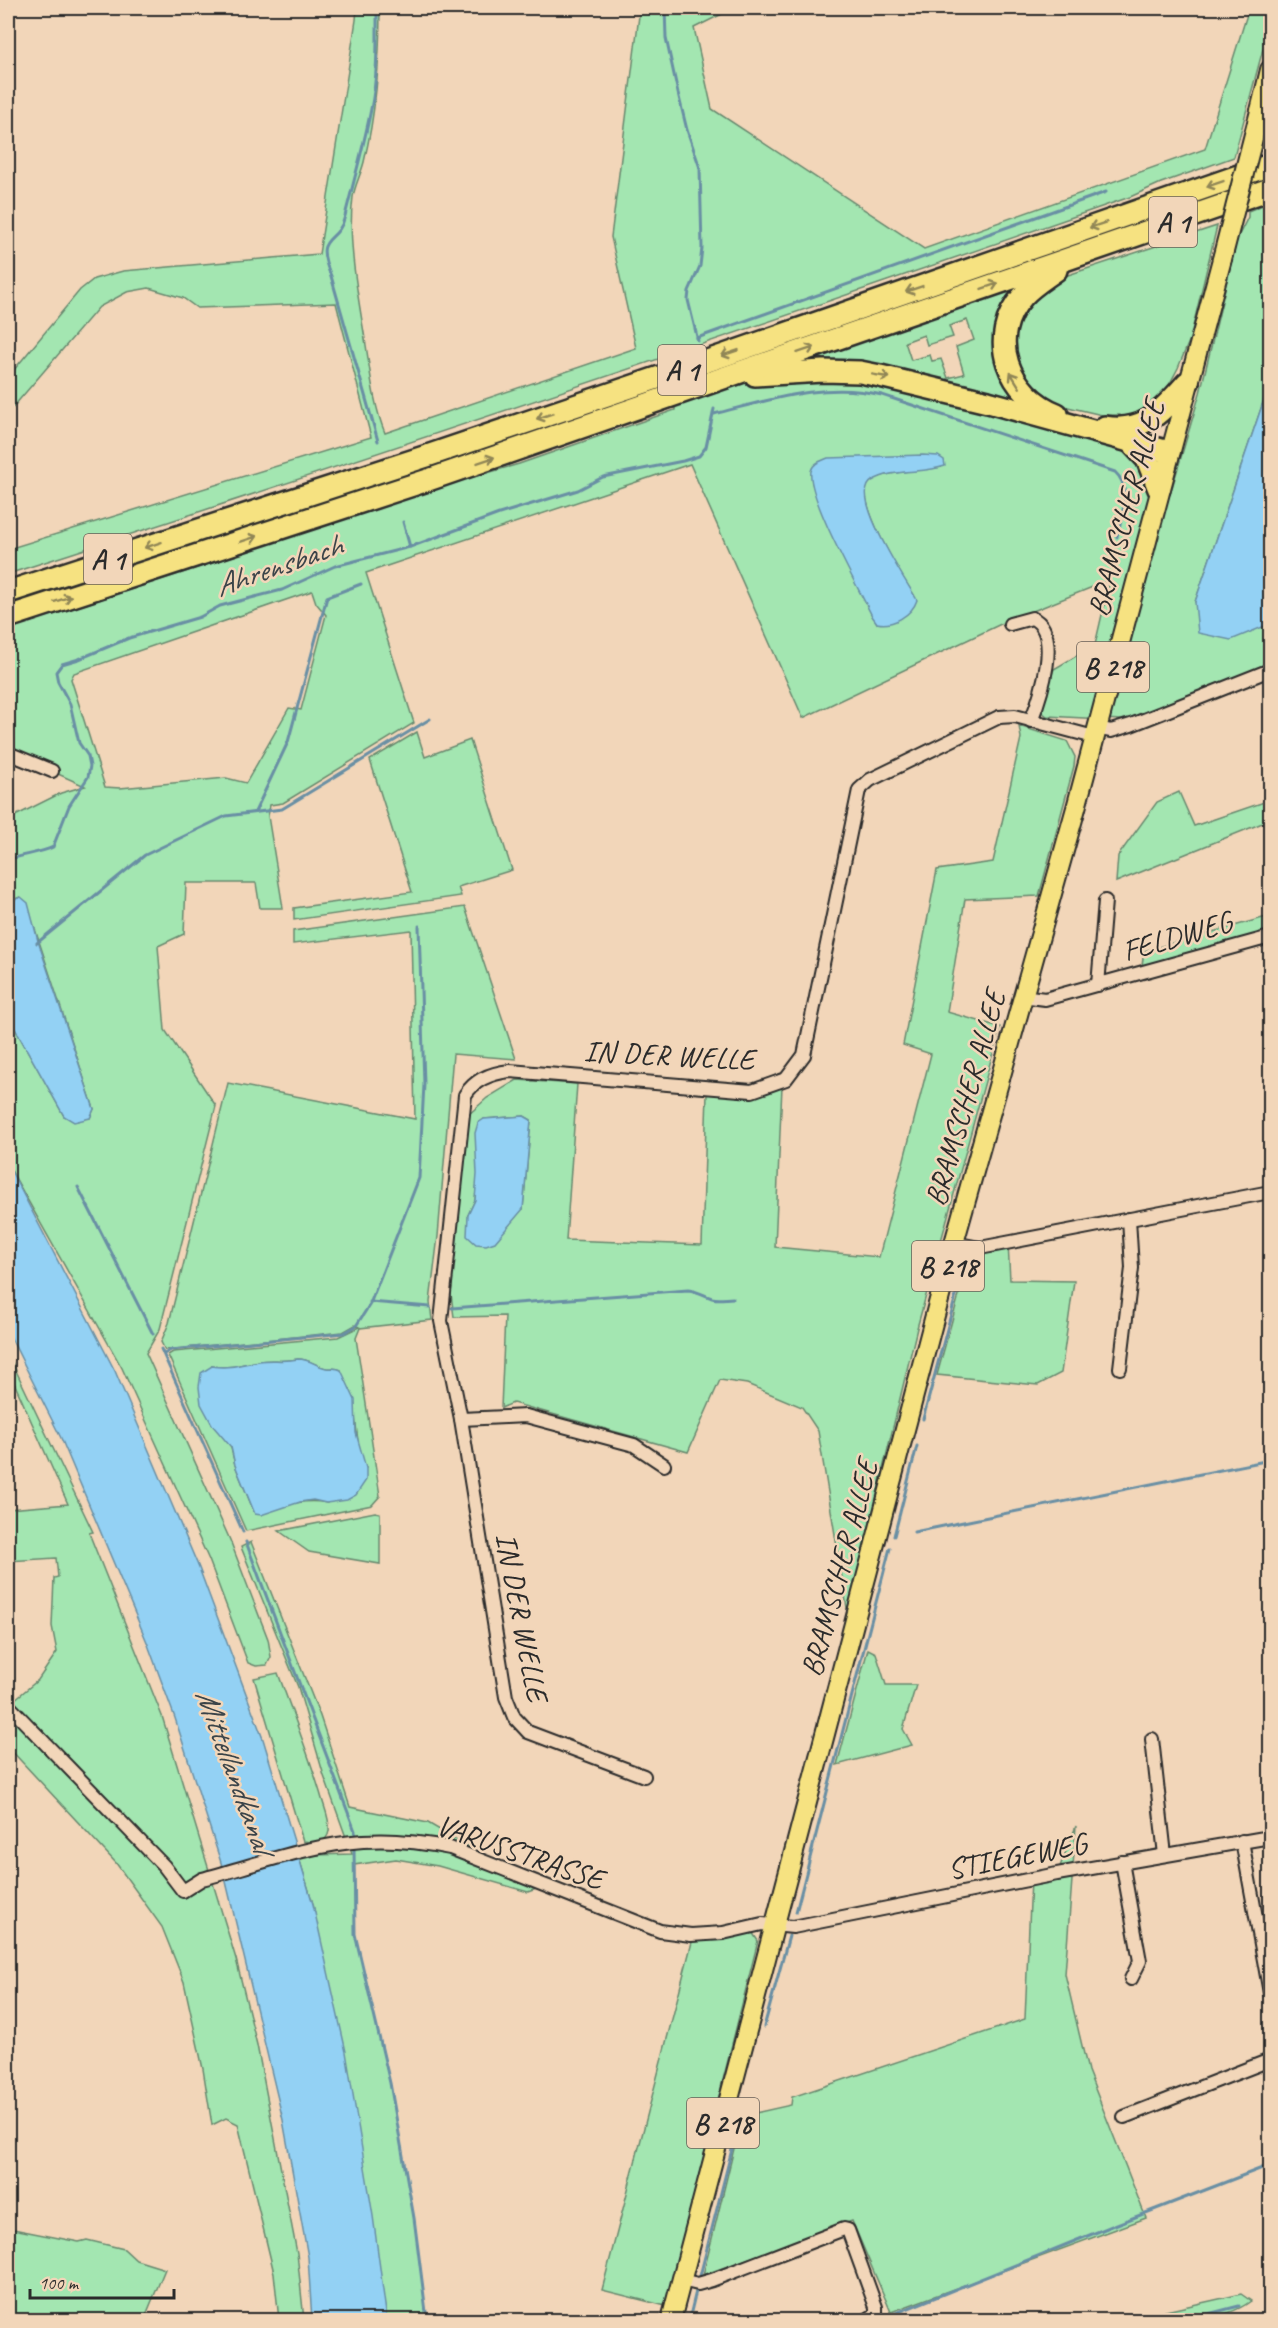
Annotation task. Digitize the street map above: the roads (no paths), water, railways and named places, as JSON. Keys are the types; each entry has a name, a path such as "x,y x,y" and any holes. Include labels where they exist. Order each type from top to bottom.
{"highway":[{"name":"A 1","path":"8,592 438,452 725,355 1270,165"},
{"name":"A 1","path":"8,617 431,479 1270,189"},
{"path":"1076,256 1035,285 1018,303 1007,326 1005,343 1007,363 1023,392 1041,405 1070,419 1126,435 1148,459 1159,489"},
{"path":"731,376 823,371 860,372 903,380 1171,445"},
{"path":"1126,435 1137,426 1150,420 1188,382"}],"main road":[{"name":"BRAMSCHER ALLEE","path":"671,2320 954,1244 1095,732 1222,259 1270,70"}],"street":[{"path":"1010,624 1032,618 1040,624 1044,633 1046,671 1032,721"},
{"name":"IN DER WELLE","path":"644,1776 528,1732 514,1717 506,1697 461,1419 441,1321 465,1095 470,1087 494,1072 510,1071 752,1091 786,1079 804,1055 859,790 870,780 999,717 1015,716 1095,732 1112,731 1270,670"},
{"path":"8,753 52,771"},
{"name":"FELDWEG","path":"1098,985 1105,901"},
{"name":"FELDWEG","path":"1022,996 1046,999 1270,937"},
{"path":"954,1244 980,1248 1270,1191"},
{"path":"1120,1368 1132,1268 1129,1219"},
{"path":"461,1419 526,1416 634,1445 664,1465"},
{"name":"VARUSSTRASSE","path":"8,1705 164,1866 183,1891 202,1879 313,1850 362,1841 423,1843 450,1848 660,1931 691,1935 723,1933 762,1924 775,1924"},
{"path":"1152,1739 1165,1855"},
{"name":"STIEGEWEG","path":"775,1924 793,1927 1122,1862 1270,1837"},
{"path":"1242,1841 1270,1993"},
{"path":"1122,1862 1140,1961 1131,1979"},
{"path":"1124,2117 1270,2060"},
{"path":"681,2280 698,2284 712,2280 844,2229 848,2230 876,2307 876,2314 867,2320"}],"water":[{"path":"1270,382 1270,624 1231,640 1198,633 1195,602"},
{"path":"938,456 944,460 945,466 889,474 872,481 867,489 873,520 917,600 911,610 901,619 883,624 877,623 825,521 812,484 811,471 815,464 828,458"},
{"path":"21,897 28,903 38,941 94,1109 90,1118 74,1122 64,1116 8,1016 8,902"},
{"path":"524,1116 531,1120 523,1209 495,1242 486,1245 476,1244 467,1236 468,1215 475,1200 477,1174 475,1133 478,1123 484,1119"},
{"name":"Mittellandkanal","path":"8,1165 115,1371 199,1568 263,1739 313,1904 346,2052 373,2216 387,2320 312,2320 308,2257 283,2120 223,1869 175,1718 147,1642 61,1438 8,1332"},
{"path":"298,1359 322,1367 341,1370 355,1400 356,1433 366,1468 366,1480 356,1495 347,1500 326,1503 313,1500 261,1515 255,1514 235,1465 231,1447 213,1426 201,1404 199,1387 201,1373 212,1366 230,1367 259,1361"}],"waterway":[{"path":"377,8 376,71 368,122 342,225 328,241 324,252 378,441"},
{"name":"Ahrensbach","path":"665,8 666,38 678,93 700,168 702,248 700,266 689,291 688,300 698,341"},
{"path":"697,338 1106,192"},
{"path":"714,414 777,398 819,391 861,391 882,395 1115,472 1125,494 1117,537"},
{"name":"Ahrensbach","path":"8,860 53,847 69,806 88,777 90,766 88,756 79,743 70,704 58,682 56,672 62,664 129,638 200,617 220,606 282,590 335,566 410,547 499,514 578,490 603,477 699,456 706,447 714,409"},
{"path":"403,522 410,547"},
{"path":"255,812 288,742 327,597 361,584"},
{"path":"37,943 145,855 226,816 282,809 430,719"},
{"path":"164,1354 171,1350 344,1333 356,1326 370,1304 419,1178 424,1084 419,926"},
{"path":"78,1187 153,1334"},
{"path":"923,1419 966,1258"},
{"path":"452,1308 688,1290 715,1299 733,1298"},
{"path":"370,1302 430,1307"},
{"path":"161,1349 243,1532"},
{"path":"894,1536 917,1446"},
{"path":"914,1532 1270,1460"},
{"path":"246,1542 355,1831 355,1840"},
{"path":"796,1912 890,1548"},
{"path":"354,1846 355,1934 390,2083 414,2218 427,2320"},
{"path":"764,2027 789,1936"},
{"path":"700,2276 732,2149"},
{"path":"879,2320 1270,2165"},
{"path":"689,2320 696,2291"},
{"path":"1185,2320 1239,2306"}]}
